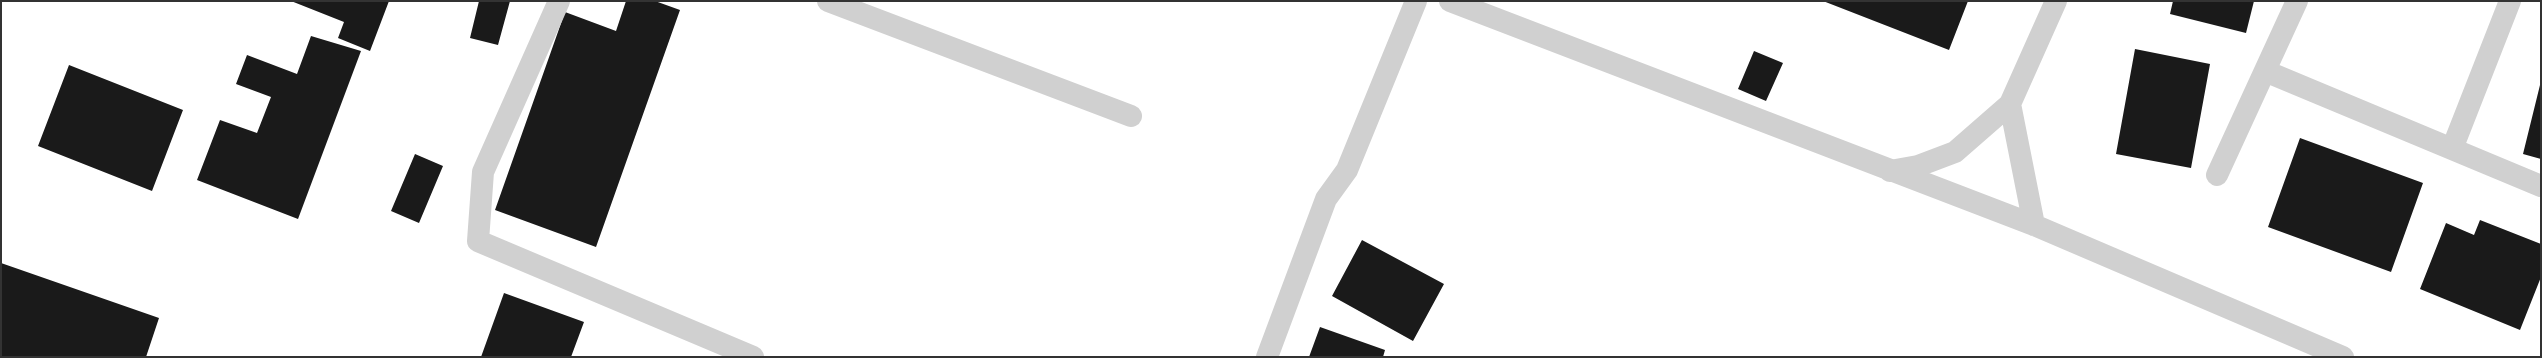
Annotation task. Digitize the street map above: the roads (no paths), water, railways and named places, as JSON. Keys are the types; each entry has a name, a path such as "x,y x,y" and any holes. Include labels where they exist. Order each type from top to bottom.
{"street":[{"path":"559,1 483,172 478,241 753,357"},
{"path":"828,1 1131,116"},
{"path":"1267,357 1326,199 1347,170 1416,1"},
{"path":"1450,1 2034,225 2343,357"},
{"path":"1890,171 1918,166 1955,152 2010,104 2056,1"},
{"path":"2217,175 2297,1"},
{"path":"2452,149 2510,1"},
{"path":"2265,72 2541,186"},
{"path":"2010,104 2034,225"}]}
